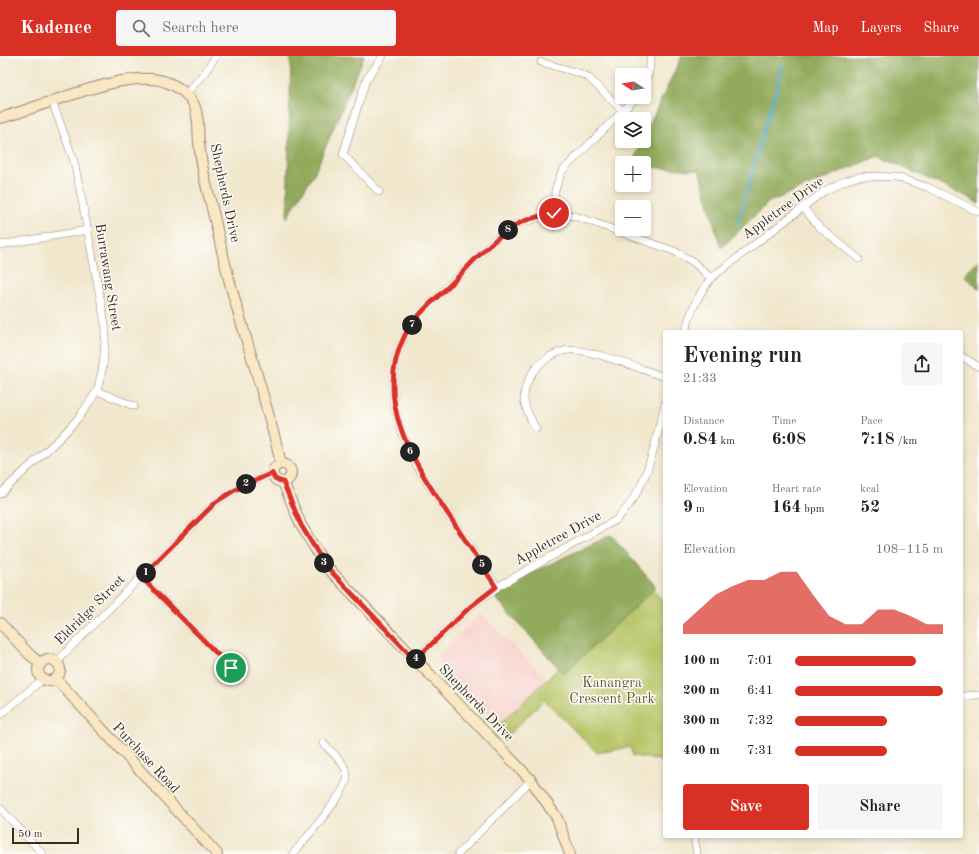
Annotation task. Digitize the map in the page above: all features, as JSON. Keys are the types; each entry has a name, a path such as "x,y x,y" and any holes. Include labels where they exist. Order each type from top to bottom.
{"main road":[{"path":"0,118 112,83 132,80 164,81 186,94"},
{"name":"Shepherds Drive","path":"186,94 194,106 198,120 202,167 231,289 266,404 281,464"},
{"path":"281,464 286,465 290,470 290,476 283,482 275,479 272,473 276,466 281,464"},
{"name":"Shepherds Drive","path":"283,482 301,525 325,565 532,780 556,818 570,854"},
{"path":"0,623 29,654 41,664"},
{"path":"49,660 58,663 60,673 56,679 50,681 43,679 39,674 41,664 49,660"},
{"name":"Purchase Road","path":"56,679 217,854"}],"street":[{"path":"186,94 205,72 216,56"},
{"path":"650,68 651,56"},
{"path":"379,192 342,154 366,80 381,58"},
{"path":"541,62 582,74 589,78 623,111"},
{"name":"Burrawang Street","path":"0,494 61,437 80,416 97,391 103,366 106,329 88,230 74,162 52,101"},
{"path":"554,213 555,190 562,171 630,104"},
{"name":"Appletree Drive","path":"686,330 697,297 711,278 824,192 847,180 862,176 896,177 927,186 979,212"},
{"path":"804,207 819,227 859,259"},
{"path":"496,587 412,458 402,434 394,406 393,381 396,357 405,335 416,318 499,236 517,224 554,213 574,216 674,251 693,262 711,278"},
{"path":"0,245 88,230"},
{"path":"536,428 524,406 524,386 535,368 549,356 568,350 586,352 663,376"},
{"path":"963,357 979,367"},
{"path":"97,391 134,406"},
{"name":"Appletree Drive","path":"415,660 470,607 496,587 616,520 630,506 641,488 648,469 663,412"},
{"name":"Eldridge Street","path":"58,663 216,502 235,490 272,473"},
{"path":"141,577 231,668"},
{"path":"0,715 43,679"},
{"path":"963,696 979,695"},
{"path":"293,854 342,791 347,779 344,767 323,743"},
{"path":"458,854 532,780"},
{"path":"0,808 44,854"},
{"path":"694,838 697,854"}],"shaded area":[{"path":"481,614 547,679 499,725 439,664 439,655"}],"green space":[{"path":"291,56 364,56 315,172 287,218"},
{"path":"682,56 979,56 979,204 968,197 878,156 769,202 721,248 699,170 651,167 651,156 635,156 639,148 651,148 651,121"},
{"path":"979,260 979,289 964,275"},
{"path":"611,535 656,587 564,674 495,597 499,592 529,574"},
{"name":"Kanangra Crescent Park","path":"648,583 663,602 663,761 633,756 630,747 597,753 544,700 508,735 499,725"}],"waterway":[{"path":"737,224 783,66"}],"route":[{"path":"231,668 141,577 216,502 235,490 272,473 277,481 283,482 301,525 325,565 415,660 470,607 496,587 412,458 402,434 394,406 393,381 396,357 405,335 416,318 499,236 517,224 539,216 554,213"}]}
